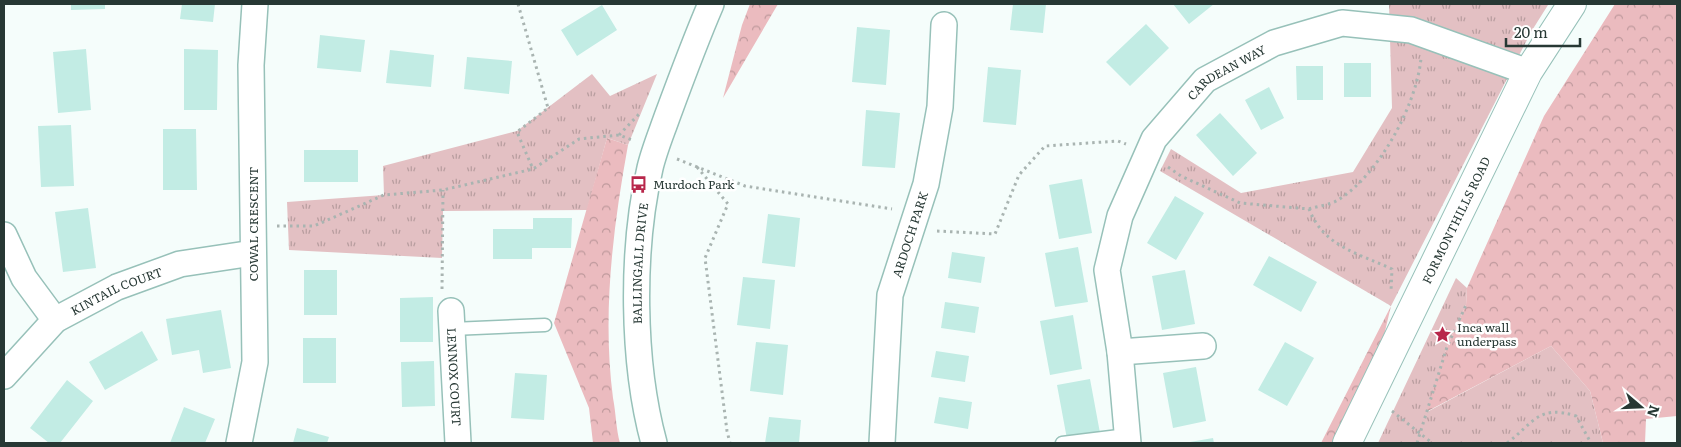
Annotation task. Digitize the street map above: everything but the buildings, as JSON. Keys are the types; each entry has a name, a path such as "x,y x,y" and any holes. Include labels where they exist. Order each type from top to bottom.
{"street":[{"name":"COWAL CRESCENT","path":"239,443 255,362 251,65 255,4"},
{"name":"BALLINGALL DRIVE","path":"654,443 645,411 636,315 643,205 644,145 686,62 711,4"},
{"name":"FORMONTHILLS ROAD","path":"1348,443 1528,72 1572,4"},
{"name":"CARDEAN WAY","path":"1128,439 1120,352 1107,270 1120,216 1154,139 1205,80 1274,43 1342,23 1411,30 1528,72"},
{"name":"ARDOCH PARK","path":"882,443 890,295 926,184 940,107 944,24"},
{"path":"4,235 24,278 55,320"},
{"name":"KINTAIL COURT","path":"4,376 55,320 117,287 180,264 253,253"},
{"name":"LENNOX COURT","path":"452,320 458,443"},
{"path":"1120,352 1203,346"}],"lane":[{"path":"452,320 545,326"},
{"path":"1062,442 1128,439"}],"path":[{"path":"518,4 548,108 517,132 533,169"},
{"path":"253,226 314,226 384,195 443,190 533,169 579,139 620,136 745,186 914,221 995,234 1019,175 1046,146 1118,141 1148,153 1181,176 1240,203 1309,210 1338,200 1376,166 1414,92 1420,72 1422,34"},
{"path":"696,166 728,204 706,258 730,443"},
{"path":"443,190 442,289 452,320"},
{"path":"1309,210 1315,224 1329,240 1392,269"},
{"path":"1417,443 1447,347 1466,305"},
{"path":"1372,394 1432,443"},
{"path":"1507,443 1542,414 1559,411 1576,416 1591,443"}],"green space":[{"path":"750,4 778,4 723,98 742,25"},
{"path":"1389,4 1548,5 1531,32 1391,306 1160,171 1171,149 1241,193 1353,172 1392,108"},
{"path":"1615,4 1677,4 1677,416 1646,419 1645,443 1603,443 1590,391 1551,346 1426,412 1447,347 1466,305 1467,288 1544,116"},
{"path":"592,74 610,96 657,74 628,145 607,138 587,210 443,211 442,258 289,250 287,202 384,195 383,166 517,131"},
{"path":"607,138 628,145 614,239 609,302 610,366 620,443 593,443 589,408 554,323"},
{"path":"1456,278 1467,288 1466,305 1447,347 1427,412 1551,346 1590,391 1603,443 1378,443"},
{"path":"1391,306 1376,369 1340,443 1321,443"}],"place":[{"name":"Murdoch Park","path":"639,184"},
{"name":"Inca wall underpass","path":"1443,334"}]}
